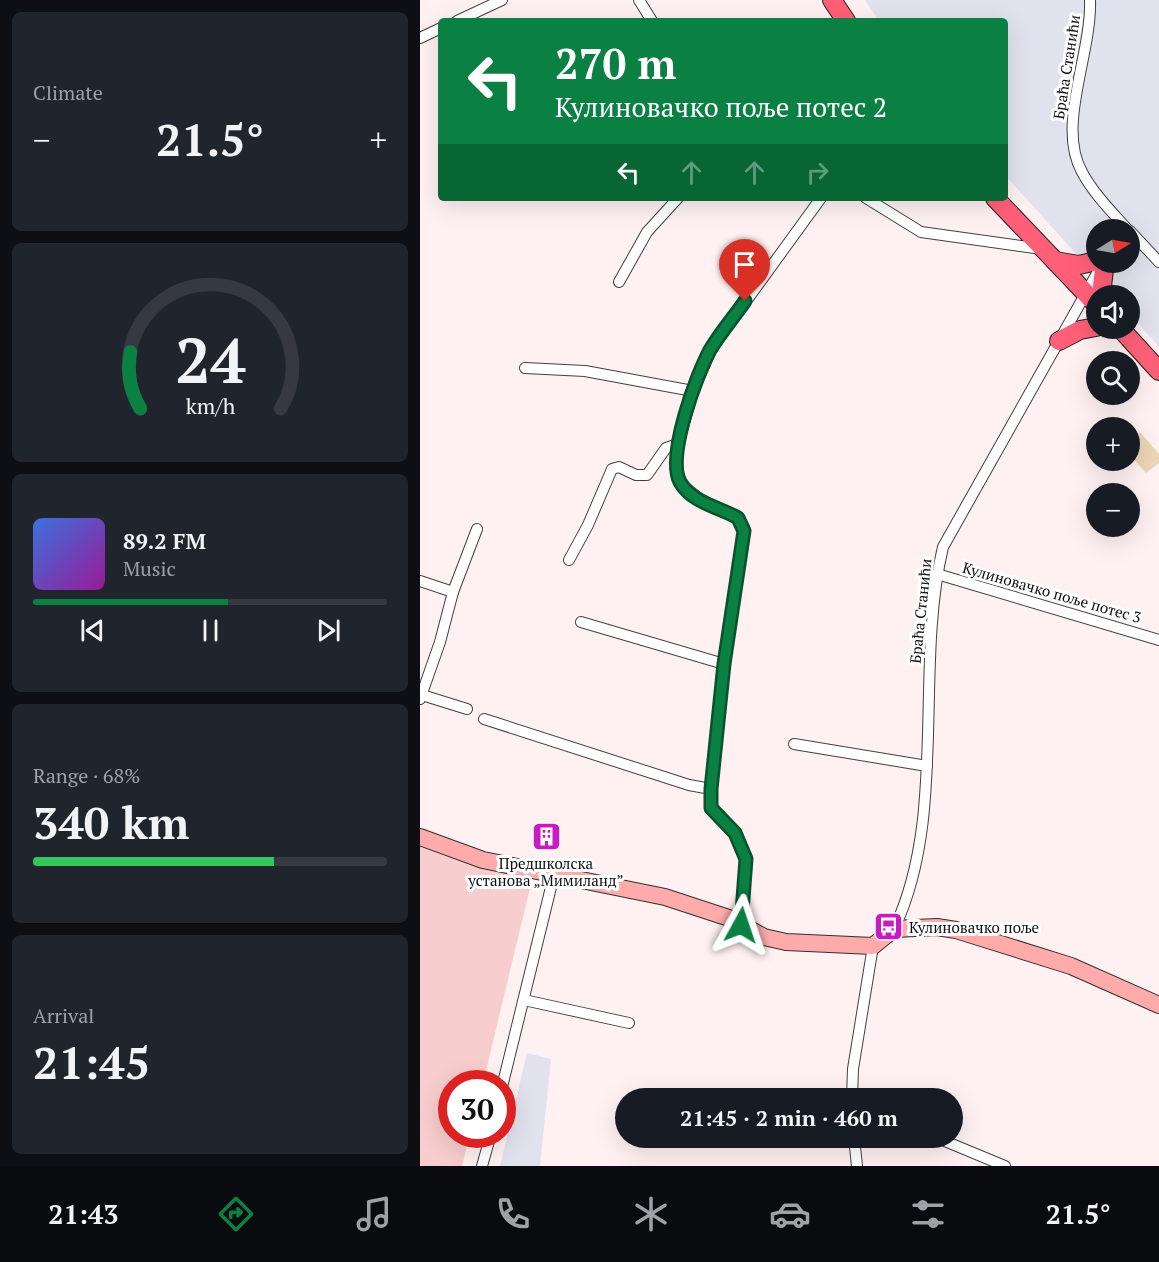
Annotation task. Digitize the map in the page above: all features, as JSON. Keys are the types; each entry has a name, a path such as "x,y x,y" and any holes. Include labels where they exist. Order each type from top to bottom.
{"main road":[{"path":"832,0 844,18"},
{"path":"998,201 1086,293"},
{"path":"1055,261 1079,265 1086,263"},
{"path":"1059,340 1086,329"},
{"path":"1130,339 1159,371"}],"street":[{"path":"463,18 502,0"},
{"path":"639,0 650,18"},
{"name":"Браћа Станићи","path":"1089,0 1088,41 1071,131 1073,150 1082,173 1119,219"},
{"path":"420,38 438,29"},
{"path":"619,282 647,232 675,201"},
{"path":"741,925 746,859 735,833 711,808 711,789 724,664 743,525 738,518 700,500 682,485 677,472 678,444 693,391 712,348 819,201"},
{"path":"871,201 921,232 1042,249"},
{"name":"Браћа Станићи","path":"1140,242 1159,262"},
{"name":"Браћа Станићи","path":"894,929 903,910 926,796 929,644 937,574 943,547 1059,340 1086,305"},
{"path":"525,368 613,375 693,391"},
{"path":"569,560 588,525 612,470 619,467 636,475 647,474 666,448 678,444"},
{"path":"467,709 421,697 440,642 453,592 477,529"},
{"name":"Кулиновачко поље потес 3","path":"937,574 1159,640"},
{"path":"420,580 453,592"},
{"path":"581,622 724,664"},
{"path":"484,719 690,785 711,789"},
{"path":"794,744 927,766"},
{"path":"420,837 483,860 665,897 710,911 764,937 786,942 873,946 894,929 937,927 956,930 1071,966 1159,1005"},
{"path":"506,1070 554,875"},
{"path":"852,1088 853,1070 873,946"},
{"path":"524,1000 629,1023"},
{"path":"482,1166 486,1148"},
{"path":"855,1148 857,1166"},
{"path":"962,1148 1005,1166"}],"shaded area":[{"path":"865,0 1159,0 1159,347 1140,325 1140,285 1104,285 1093,273 1140,273 1140,219 1086,219 1086,265 1008,178 1008,18 877,18"},
{"path":"1140,432 1159,454 1159,463 1146,473 1140,466"},
{"path":"420,839 531,884 486,1070 438,1070 438,1148 466,1148 462,1166 420,1166"},
{"path":"527,1053 551,1059 540,1166 500,1166 504,1148 516,1148 516,1099"}],"place":[{"name":"Предшколска установа „Мимиланд”","path":"546,836"},
{"name":"Кулиновачко поље","path":"888,927"}],"route":[{"path":"741,925 746,859 735,833 711,808 711,789 724,664 744,531 741,520 700,500 682,485 677,472 677,461 678,444 702,366 745,301"}]}
